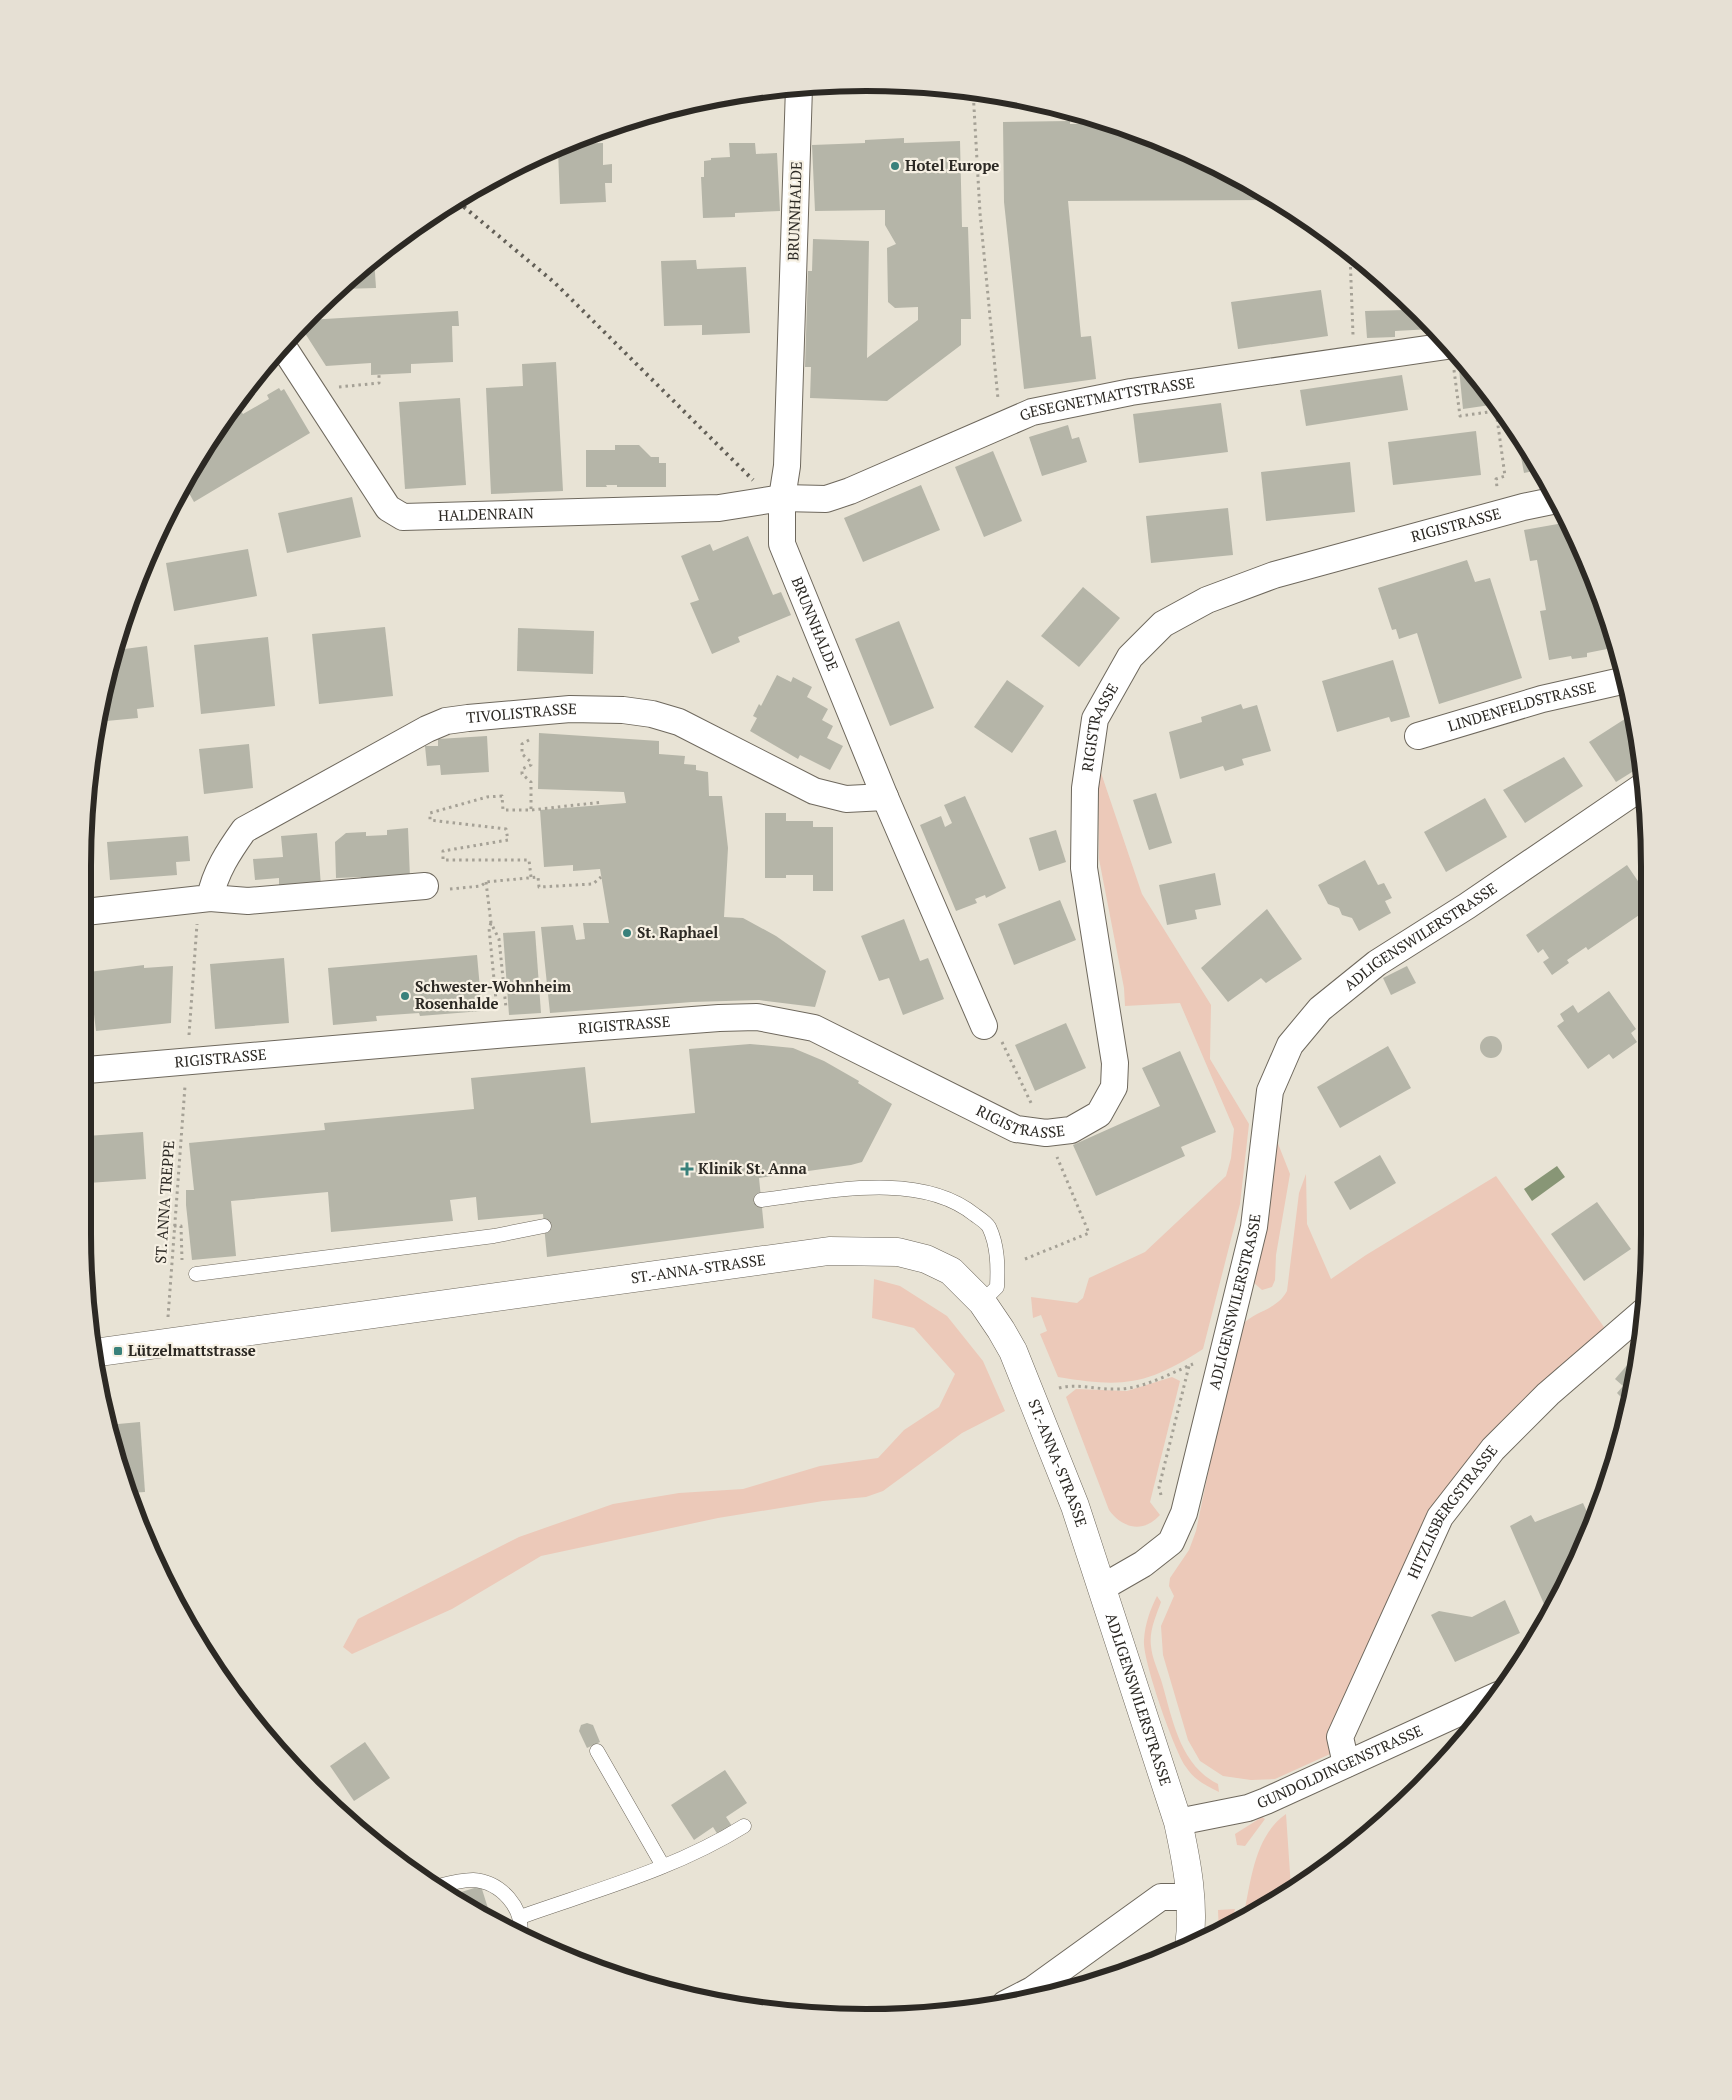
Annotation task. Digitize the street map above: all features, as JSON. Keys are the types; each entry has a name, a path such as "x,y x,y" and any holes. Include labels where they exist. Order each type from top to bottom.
{"main road":[{"name":"ST.-ANNA-STRASSE","path":"101,1353 829,1251 898,1252 926,1259 951,1271 982,1302 1013,1350 1075,1506 1103,1587"},
{"name":"ADLIGENSWILERSTRASSE","path":"1103,1587 1178,1822 1189,1870 1188,1938"}],"street":[{"name":"BRUNNHALDE","path":"798,95 787,466 782,498 782,544 884,797 984,1026"},
{"name":"GESEGNETMATTSTRASSE","path":"782,498 826,499 850,491 1032,412 1131,392 1441,347"},
{"name":"HALDENRAIN","path":"287,352 388,508 402,517 719,508 782,498"},
{"name":"RIGISTRASSE","path":"91,1070 503,1024 757,1017 814,1028 1016,1129 1046,1133 1071,1130 1099,1114 1114,1087 1115,1063 1084,868 1085,788 1096,719 1130,657 1163,624 1207,600 1274,575 1523,507 1549,502"},
{"name":"LINDENFELDSTRASSE","path":"1418,736 1542,699 1618,682"},
{"name":"TIVOLISTRASSE","path":"210,898 213,882 244,830 268,815 427,729 446,721 570,709 623,710 652,714 679,722 814,791 846,799 884,797"},
{"name":"ADLIGENSWILERSTRASSE","path":"1103,1587 1143,1564 1171,1542 1184,1513 1254,1228 1270,1091 1290,1045 1320,1009 1377,963 1467,906 1637,790"},
{"path":"91,911 210,898 248,901 425,886"},
{"name":"HITZLISBERGSTRASSE","path":"1346,1764 1340,1737 1440,1517 1493,1449 1548,1394 1636,1318"},
{"name":"GUNDOLDINGENSTRASSE","path":"1178,1822 1248,1808 1266,1801 1484,1701"},
{"path":"1031,1991 1161,1896 1190,1897"}],"lane":[{"path":"761,1200 868,1187 924,1191 961,1203 988,1226 997,1255 997,1287 982,1302"},
{"path":"196,1274 494,1236 544,1226"},
{"path":"597,1750 663,1866"},
{"path":"520,1916 663,1866 706,1848 744,1826"},
{"path":"447,1885 471,1880 483,1882 504,1893 520,1916 520,1927"}],"path":[{"path":"974,99 980,213 998,406"},
{"path":"1350,261 1353,338"},
{"path":"1455,373 1460,416 1493,411"},
{"path":"311,390 379,383 379,375"},
{"path":"1497,417 1505,476 1496,479 1498,489 1505,487"},
{"path":"528,712 529,740 522,744 522,754 531,762 531,765 522,770 522,774 531,782 531,810"},
{"path":"531,878 528,860 443,860 443,851 508,840 506,829 430,820 430,813 487,797 502,796 503,810 531,810 603,802"},
{"path":"425,886 433,890 481,886 486,882 538,877 539,887 593,884 602,877"},
{"path":"486,882 491,923 489,928 503,1024"},
{"path":"189,1043 198,921"},
{"path":"491,923 498,933 503,1024"},
{"path":"984,1026 998,1033 1034,1108"},
{"name":"ST. ANNA TREPPE","path":"168,1325 185,1080"},
{"path":"1025,1259 1089,1233 1055,1152"},
{"path":"174,1226 181,1226 183,1275 196,1274"},
{"path":"1059,1388 1068,1386 1119,1389 1146,1384 1197,1363"},
{"path":"1163,1504 1159,1487 1189,1366"}],"shaded area":[{"path":"1098,764 1142,894 1211,1005 1210,1059 1249,1124 1240,1204 1203,1349 1150,1377 1118,1382 1058,1377 1040,1334 1047,1331 1041,1315 1033,1318 1031,1297 1077,1303 1083,1298 1089,1278 1145,1252 1226,1176 1231,1158 1234,1129 1180,1003 1125,1006 1124,988 1099,859"},
{"path":"1275,1136 1290,1174 1276,1255 1275,1280 1272,1287 1262,1290 1253,1282"},
{"path":"1557,1166 1565,1177 1532,1201 1524,1189"},
{"path":"1306,1174 1307,1224 1331,1279 1366,1255 1496,1176 1609,1334 1466,1473 1339,1750 1275,1779 1251,1780 1223,1776 1200,1761 1188,1740 1163,1655 1161,1626 1174,1596 1169,1586 1170,1578 1189,1550 1196,1531 1217,1430 1242,1325 1278,1302 1287,1291 1299,1193"},
{"path":"874,1279 900,1286 947,1316 983,1361 1005,1411 962,1433 883,1491 866,1497 823,1501 718,1518 541,1556 452,1609 352,1654 343,1647 358,1619 519,1537 613,1504 679,1493 743,1489 820,1466 878,1458 904,1430 939,1407 955,1374 914,1328 872,1318"},
{"path":"1172,1377 1180,1381 1150,1502 1160,1515 1147,1525 1140,1527 1126,1525 1109,1510 1066,1397 1076,1389 1127,1391"},
{"path":"1157,1596 1161,1602 1152,1629 1151,1640 1154,1661 1175,1727 1186,1754 1205,1776 1218,1784 1219,1792 1205,1785 1189,1772 1174,1743 1153,1684 1144,1640 1148,1617"},
{"path":"1286,1814 1291,1881 1245,1909 1260,1847 1275,1823"},
{"path":"1262,1817 1265,1819 1245,1846 1237,1845 1235,1834"},
{"path":"1235,1909 1233,1916 1219,1924 1218,1910"}],"building":[{"path":"1070,121 1070,124 1088,124 1115,132 1209,171 1261,200 1068,201 1081,337 1091,336 1096,379 1024,389 1004,202 1003,122"},
{"path":"904,138 904,143 960,141 962,227 968,227 971,319 961,319 961,345 887,401 810,398 811,367 805,367 808,271 812,271 813,239 869,241 867,358 918,320 918,307 895,308 888,302 887,248 896,244 885,225 885,210 815,211 812,145 865,143 865,140"},
{"path":"603,143 603,165 612,164 612,183 605,183 606,202 560,204 558,155 587,144"},
{"path":"729,143 755,143 756,154 777,153 780,211 735,213 735,217 703,218 701,177 704,177 704,161 711,160 711,158 730,157"},
{"path":"696,260 697,269 746,267 750,333 702,335 702,325 664,326 661,261"},
{"path":"375,267 376,288 350,289"},
{"path":"1321,290 1328,336 1238,349 1231,302"},
{"path":"1405,310 1424,329 1395,331 1395,337 1367,338 1365,311"},
{"path":"458,311 459,326 452,326 453,362 411,364 411,373 371,375 371,363 326,366 305,333 317,319"},
{"path":"556,362 563,491 491,494 486,388 523,386 522,364"},
{"path":"1459,369 1481,394 1489,405 1463,409"},
{"path":"1402,375 1408,410 1306,426 1300,390"},
{"path":"279,388 281,391 284,389 310,433 194,502 188,492 222,436 238,413 241,411 243,414 269,399 267,395"},
{"path":"460,398 466,485 405,489 399,402"},
{"path":"1221,403 1228,452 1139,463 1133,414"},
{"path":"1068,425 1072,439 1079,437 1087,462 1042,476 1029,437"},
{"path":"1476,431 1481,475 1393,485 1388,442"},
{"path":"615,445 639,445 651,457 659,457 659,463 666,463 666,487 617,487 617,485 606,485 607,487 586,487 586,450 615,450"},
{"path":"993,451 1022,521 984,537 955,467"},
{"path":"1520,452 1532,471 1524,473"},
{"path":"1350,462 1355,512 1266,521 1261,472"},
{"path":"921,485 940,530 863,562 844,518"},
{"path":"352,497 361,537 287,553 278,513"},
{"path":"1228,508 1233,555 1151,563 1146,516"},
{"path":"1561,523 1582,570 1600,617 1609,649 1587,653 1587,657 1572,659 1571,656 1549,660 1540,611 1546,610 1537,560 1530,561 1524,530"},
{"path":"748,536 773,595 781,592 791,615 738,637 740,642 712,654 690,603 699,600 681,556 710,544 713,551"},
{"path":"248,549 257,596 174,611 166,563"},
{"path":"1467,560 1475,582 1490,578 1522,678 1439,704 1417,633 1399,639 1396,629 1392,630 1378,588"},
{"path":"1083,587 1120,618 1079,667 1041,636"},
{"path":"899,621 934,708 890,726 855,639"},
{"path":"385,627 393,696 319,704 312,634"},
{"path":"518,628 594,631 593,674 517,671"},
{"path":"268,637 275,706 201,714 194,645"},
{"path":"147,646 154,707 137,709 138,718 105,721 118,665 123,649"},
{"path":"1393,660 1410,717 1391,722 1389,717 1337,732 1322,681"},
{"path":"777,675 791,682 793,677 812,687 807,697 828,709 822,720 833,726 827,738 843,746 830,770 800,755 798,759 750,731 757,718 753,716 759,704 761,706"},
{"path":"1007,680 1044,706 1012,753 974,727"},
{"path":"1241,704 1243,709 1257,705 1271,751 1242,759 1244,765 1225,771 1223,766 1180,779 1169,732 1202,722 1201,717"},
{"path":"1626,718 1635,770 1616,782 1589,742"},
{"path":"539,733 659,741 659,754 685,756 684,764 696,765 696,770 708,772 709,796 722,796 728,848 724,917 743,918 776,936 826,971 815,1007 759,1000 692,1002 550,1013 541,927 573,925 576,940 585,939 583,923 609,923 600,869 573,871 573,865 544,867 540,810 626,803 624,792 538,789"},
{"path":"487,736 489,772 441,775 440,765 427,766 425,746 438,746 438,739"},
{"path":"249,744 253,788 204,794 199,749"},
{"path":"1564,757 1583,786 1525,823 1503,790"},
{"path":"1156,793 1172,843 1149,850 1133,800"},
{"path":"965,796 1006,888 986,898 985,895 975,899 977,903 956,911 920,825 941,816 945,827 952,823 944,805"},
{"path":"1485,798 1507,837 1446,872 1424,832"},
{"path":"765,813 786,813 786,821 813,821 813,827 833,827 833,891 813,891 813,875 786,875 786,878 765,878"},
{"path":"408,828 410,878 361,880 361,877 336,878 335,842 346,833 366,832 366,836 387,835 387,830"},
{"path":"1056,830 1066,862 1039,871 1029,838"},
{"path":"317,833 321,886 279,889 279,878 255,880 253,859 283,857 281,836"},
{"path":"188,836 190,861 176,862 177,875 110,880 107,842"},
{"path":"1365,860 1378,885 1384,883 1392,898 1385,901 1391,913 1359,931 1352,918 1342,915 1339,908 1328,904 1318,885"},
{"path":"1627,865 1641,884 1641,914 1588,950 1586,947 1567,960 1569,963 1552,975 1543,962 1549,958 1543,949 1538,953 1526,935"},
{"path":"1215,873 1221,905 1195,910 1197,919 1167,925 1159,885"},
{"path":"1060,900 1076,940 1014,965 998,924"},
{"path":"1267,909 1302,959 1266,983 1261,978 1228,1002 1201,968"},
{"path":"904,919 920,961 928,958 944,999 903,1015 889,978 879,981 861,936"},
{"path":"535,931 541,1013 509,1015 503,933"},
{"name":"Schwester-Wohnheim Rosenhalde","path":"477,955 482,1011 420,1016 419,1013 376,1016 377,1021 333,1025 328,968"},
{"path":"284,958 289,1023 215,1029 210,964"},
{"path":"144,965 144,968 173,966 171,1023 96,1031 91,972"},
{"path":"1407,966 1416,983 1391,995 1383,978"},
{"path":"1609,991 1636,1029 1631,1033 1637,1042 1613,1059 1609,1054 1588,1069 1557,1026 1564,1021 1560,1014 1573,1005 1578,1013"},
{"path":"1066,1023 1086,1068 1035,1091 1015,1045"},
{"path":"1491,1036 1499,1039 1502,1047 1499,1055 1491,1058 1483,1055 1480,1047 1483,1039"},
{"path":"750,1044 793,1048 824,1061 859,1081 858,1083 892,1104 862,1162 759,1178 764,1228 547,1257 543,1214 478,1220 476,1197 450,1200 453,1221 331,1232 328,1192 231,1201 236,1256 192,1260 186,1205 186,1190 194,1190 189,1143 325,1130 324,1123 474,1109 471,1078 585,1067 591,1123 695,1113 689,1049"},
{"path":"1388,1046 1411,1088 1340,1128 1317,1087"},
{"path":"1180,1051 1216,1132 1181,1147 1185,1156 1096,1196 1073,1145 1160,1106 1142,1068"},
{"path":"143,1132 146,1179 91,1183 91,1136"},
{"path":"1380,1155 1396,1183 1350,1210 1334,1182"},
{"path":"1597,1202 1631,1249 1584,1281 1551,1234"},
{"path":"1630,1362 1623,1399 1617,1393 1623,1386 1615,1379"},
{"path":"140,1422 145,1492 136,1493 115,1424"},
{"path":"1583,1503 1588,1514 1561,1577 1547,1603 1544,1604 1510,1526 1531,1515 1535,1522"},
{"path":"1505,1600 1520,1633 1455,1662 1431,1615 1439,1611 1472,1617"},
{"path":"587,1723 593,1725 600,1742 587,1748 579,1731 581,1725"},
{"path":"365,1742 390,1778 354,1801 330,1766"},
{"path":"725,1770 747,1803 726,1817 732,1826 718,1835 713,1827 694,1840 671,1805"},
{"path":"481,1886 489,1910 479,1905 459,1893"}],"railway":[{"path":"462,206 555,283 753,480"}],"place":[{"name":"Hotel Europe","path":"895,166"},
{"name":"St. Raphael","path":"627,933"},
{"name":"Schwester-Wohnheim Rosenhalde","path":"405,996"},
{"name":"Klinik St. Anna","path":"687,1169"},
{"name":"Lützelmattstrasse","path":"118,1351"}]}
